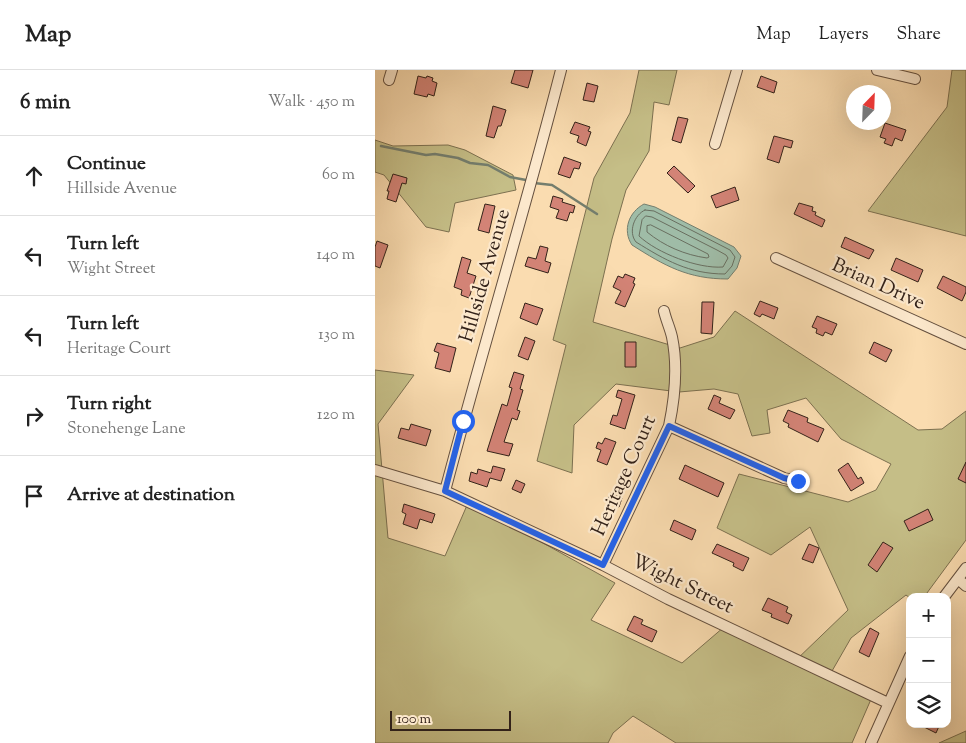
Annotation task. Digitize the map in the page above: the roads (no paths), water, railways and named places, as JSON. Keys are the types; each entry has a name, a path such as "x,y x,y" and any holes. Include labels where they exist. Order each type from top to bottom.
{"street":[{"name":"Hillside Avenue","path":"445,491 480,360 540,152 561,70"},
{"path":"715,144 737,70"},
{"path":"877,70 915,79"},
{"name":"Brian Drive","path":"776,258 966,344"},
{"name":"Heritage Court","path":"603,565 669,426 673,404 675,363 672,336 664,311"},
{"path":"669,426 784,478 798,481"},
{"name":"Wight Street","path":"375,470 445,491 603,565 669,600 889,703"},
{"path":"949,593 962,582 966,568"},
{"path":"871,743 906,665"}],"water":[{"path":"644,204 655,207 734,247 741,256 737,268 728,279 701,277 666,265 632,245 627,228 634,212"}],"waterway":[{"path":"381,146 426,155 435,154 458,158 470,163 488,165 510,177 526,180"},
{"path":"534,183 552,185 597,214"}]}
